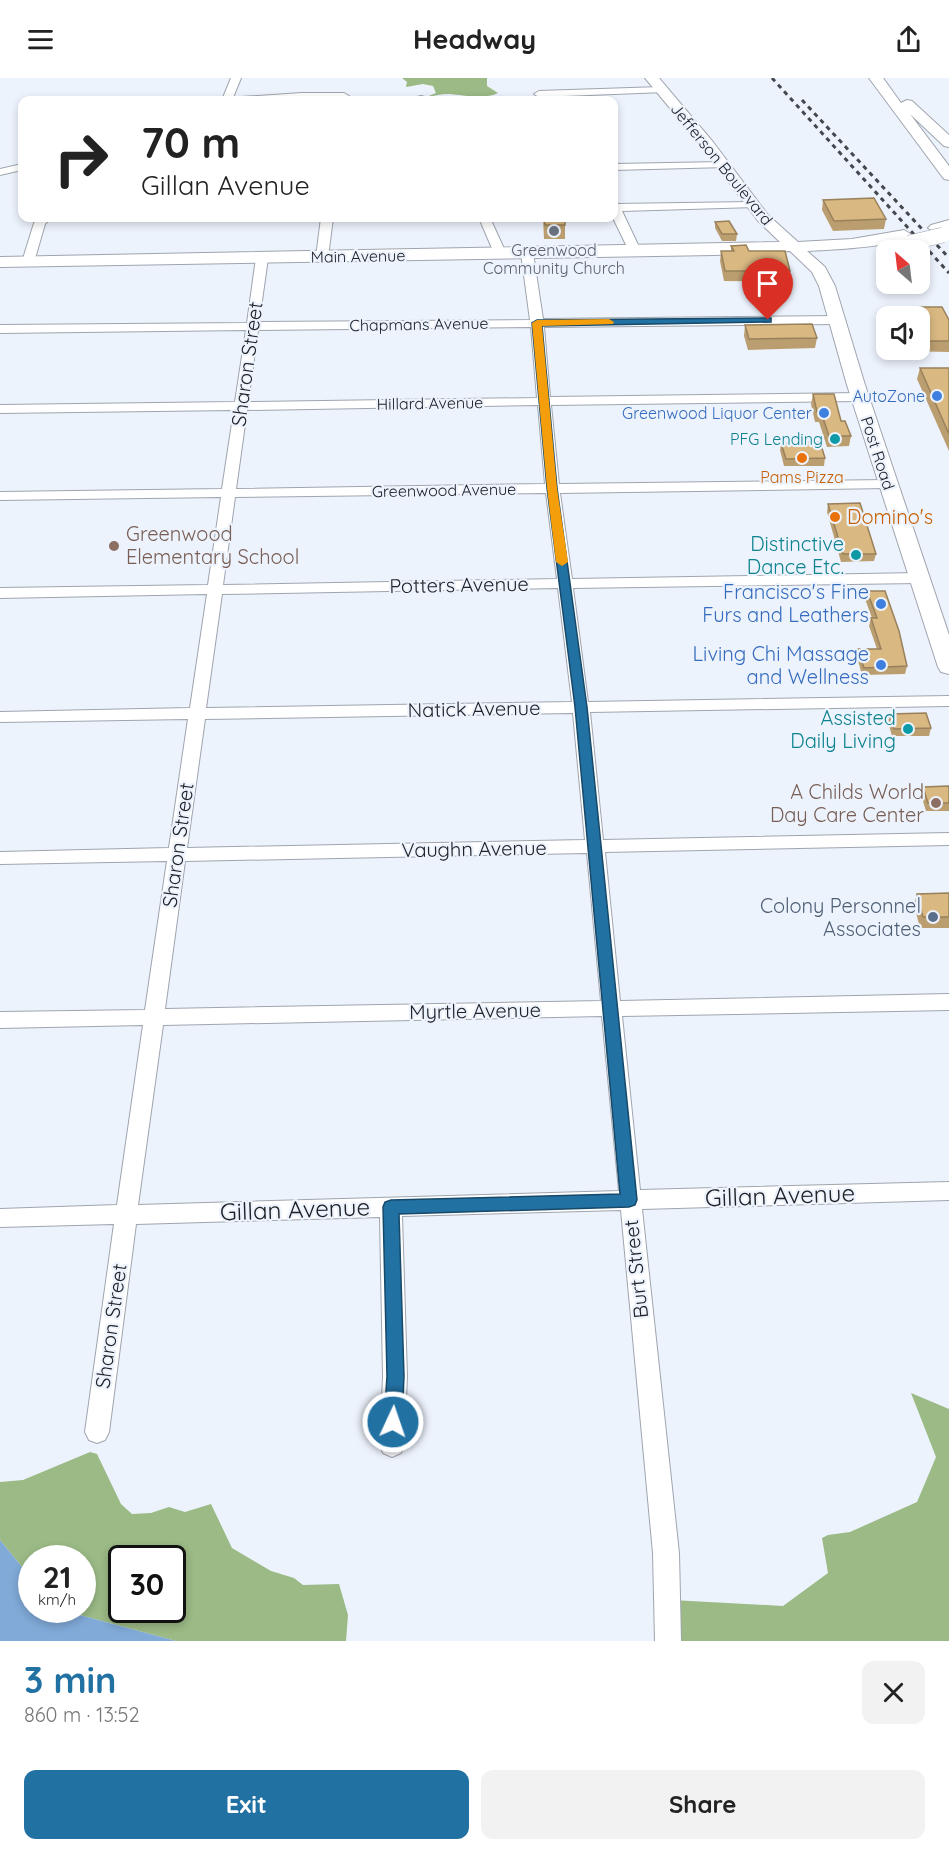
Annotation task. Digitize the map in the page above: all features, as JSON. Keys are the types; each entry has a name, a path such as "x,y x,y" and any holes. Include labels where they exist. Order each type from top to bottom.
{"main road":[{"name":"Jefferson Boulevard","path":"652,78 723,165 752,205 799,251"},
{"path":"878,78 949,133"},
{"path":"878,78 949,143"},
{"path":"878,78 949,156"},
{"path":"878,78 949,176"},
{"name":"Main Avenue","path":"0,262 635,251 864,250 946,228"},
{"name":"Main Avenue","path":"799,251 907,239"},
{"path":"833,272 864,250"},
{"name":"Post Road","path":"799,251 819,270 833,272 837,320 888,484 949,667"}],"street":[{"path":"229,96 236,78"},
{"path":"539,93 661,90"},
{"path":"302,96 344,95"},
{"path":"618,167 723,165"},
{"path":"0,172 18,167"},
{"path":"618,207 752,205"},
{"path":"618,215 635,251"},
{"path":"28,262 40,222"},
{"path":"322,257 326,222"},
{"path":"486,222 500,253"},
{"name":"Burt Street","path":"527,253 537,323 552,488 581,707 666,1553 668,1641"},
{"name":"Sharon Street","path":"97,1432 262,258"},
{"name":"Chapmans Avenue","path":"0,329 837,320"},
{"name":"Hillard Avenue","path":"0,410 860,397"},
{"name":"Greenwood Avenue","path":"0,496 888,484"},
{"name":"Potters Avenue","path":"0,593 919,578"},
{"name":"Natick Avenue","path":"0,717 949,701"},
{"name":"Vaughn Avenue","path":"0,858 949,839"},
{"name":"Myrtle Avenue","path":"0,1020 949,1002"},
{"name":"Gillan Avenue","path":"0,1218 949,1191"},
{"path":"391,1207 396,1376 392,1445"}],"green space":[{"path":"402,78 487,78 487,86 498,93 487,96 449,94 429,96 436,93 433,86 423,84 406,87 407,82"},
{"path":"911,1393 949,1409 949,1641 668,1641 672,1600 783,1606 828,1573 822,1538 850,1532 917,1502 936,1457"},
{"path":"90,1452 97,1454 121,1504 132,1514 151,1513 169,1507 185,1512 211,1504 232,1548 271,1571 294,1578 303,1585 339,1584 348,1615 346,1641 176,1641 109,1623 186,1623 186,1545 108,1545 108,1623 96,1619 96,1545 18,1545 18,1562 0,1540 0,1482 23,1480"}],"water":[{"path":"0,1540 18,1562 18,1623 96,1623 96,1619 176,1641 0,1641"}],"building":[{"path":"874,198 886,219 834,221 823,200"},
{"path":"729,221 737,234 722,234 715,222"},
{"path":"545,222 565,222 565,225 545,225"},
{"path":"746,245 749,251 785,251 790,271 725,271 721,251 734,251 731,246"},
{"path":"930,307 942,307 949,320 949,341 930,341"},
{"path":"812,324 817,338 749,339 745,325"},
{"name":"AutoZone","path":"920,368 949,368 949,434"},
{"path":"813,394 834,394 841,421 845,421 851,436 829,436 821,412 817,412"},
{"path":"820,442 825,458 786,459 781,443"},
{"path":"860,503 876,554 843,554 828,504"},
{"path":"867,591 885,591 899,631 907,666 864,668 858,649 881,649 871,618 877,618"},
{"path":"926,713 931,728 894,729 890,714"},
{"path":"949,786 949,803 928,803 923,787"},
{"path":"949,893 949,917 923,917 917,894"}],"railway":[{"path":"772,78 949,273"},
{"path":"802,100 949,258"}],"slow traffic":[{"path":"562,562 552,488 537,323 609,322"}],"place":[{"name":"Greenwood Community Church","path":"554,231"},
{"name":"AutoZone","path":"937,396"},
{"name":"Greenwood Liquor Center","path":"824,413"},
{"name":"PFG Lending","path":"835,439"},
{"name":"Pams Pizza","path":"802,458"},
{"name":"Domino's","path":"835,517"},
{"name":"Greenwood Elementary School","path":"114,546"},
{"name":"Distinctive Dance Etc.","path":"856,555"},
{"name":"Francisco's Fine Furs and Leathers","path":"881,604"},
{"name":"Living Chi Massage and Wellness","path":"881,665"},
{"name":"Assisted Daily Living","path":"908,729"},
{"name":"A Childs World Day Care Center","path":"936,803"},
{"name":"Colony Personnel Associates","path":"933,917"}],"route":[{"path":"393,1422 396,1376 391,1207 629,1200 581,707 552,488 537,323 768,320"}]}
